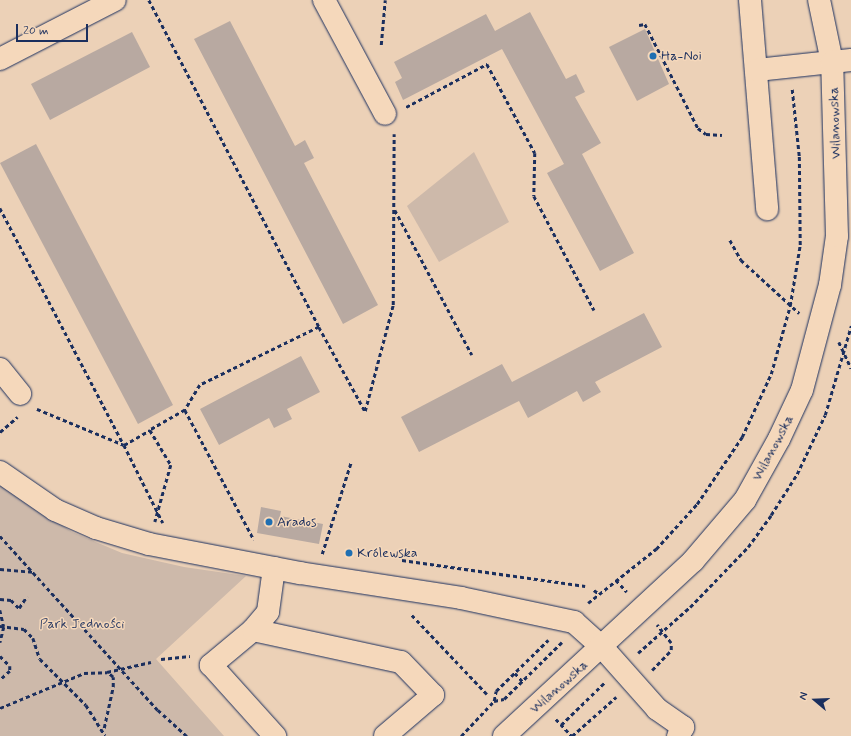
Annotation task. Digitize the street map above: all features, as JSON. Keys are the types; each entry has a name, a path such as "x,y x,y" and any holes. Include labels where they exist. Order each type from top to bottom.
{"street":[{"path":"0,59 115,0"},
{"path":"324,0 356,58 392,112"},
{"path":"750,0 757,70 767,209"},
{"name":"Wilanowska","path":"504,736 602,647 693,561 745,500 780,439 802,390 830,285 837,236 842,61 819,0"},
{"path":"757,70 842,61"},
{"path":"0,369 25,404"},
{"path":"0,472 55,510 96,528 149,544 274,568 461,598 574,622 602,647 657,709 683,727 678,736"},
{"path":"274,568 268,612 253,630 212,664 275,736"},
{"path":"253,630 401,662 433,695 385,736"}],"path":[{"path":"149,0 319,327 365,411 394,305 396,151"},
{"path":"382,45 385,0"},
{"path":"639,25 645,24 698,128 706,134 722,135"},
{"path":"392,112 487,64 536,154 534,196 594,310"},
{"path":"584,610 598,593 656,549 697,504 730,458 771,374 790,306 800,236 799,156 789,66"},
{"path":"0,208 124,445 166,531"},
{"path":"395,210 472,355"},
{"path":"730,240 741,260 790,306 803,316"},
{"path":"124,445 185,410 200,385 319,327"},
{"path":"833,338 842,344 851,368"},
{"path":"0,432 25,404 124,445"},
{"path":"185,410 258,548"},
{"path":"149,544 171,465 150,430"},
{"path":"317,575 351,462"},
{"path":"0,536 158,710 187,736"},
{"path":"402,560 585,586"},
{"path":"0,568 34,572"},
{"path":"594,590 598,593"},
{"path":"0,599 7,598 19,608 27,596"},
{"path":"0,610 4,627 0,643"},
{"path":"408,612 487,694"},
{"path":"0,626 24,628 33,638 40,659 62,683 86,705 104,729"},
{"path":"461,736 494,701 496,691 550,638"},
{"path":"494,701 504,699 563,641"},
{"path":"161,659 194,655 212,664"},
{"path":"0,656 10,666 10,671 0,680"},
{"path":"0,708 84,673 107,672 151,662"},
{"path":"572,736 561,725 620,669"},
{"path":"105,736 104,729 113,687 113,677 107,672"},
{"path":"515,673 523,681"}],"green space":[{"path":"474,152 509,222 439,262 407,206"},
{"name":"Park Jedności","path":"0,485 72,532 122,553 184,567 246,576 156,659 224,736 0,736"}],"building":[{"path":"530,12 566,79 576,74 585,92 575,97 601,143 582,154 634,253 600,271 547,173 564,164 502,49 403,100 395,82 402,78 394,62 486,14 495,31"},
{"path":"230,21 295,146 305,140 314,158 304,163 378,305 343,324 194,39"},
{"path":"645,29 669,84 637,101 609,47"},
{"path":"132,32 150,67 50,120 31,84"},
{"path":"36,144 173,405 138,424 0,163"},
{"path":"644,313 662,347 595,382 601,392 583,402 577,391 528,418 519,401 419,452 401,417 502,364 512,382"},
{"path":"301,356 320,392 287,409 292,419 274,428 269,418 219,445 200,409"},
{"path":"261,507 281,511 280,516 323,524 319,544 257,533"}],"place":[{"name":"Ha-Noi","path":"653,56"},
{"name":"Arados","path":"269,522"},
{"name":"Królewska","path":"349,553"}]}
